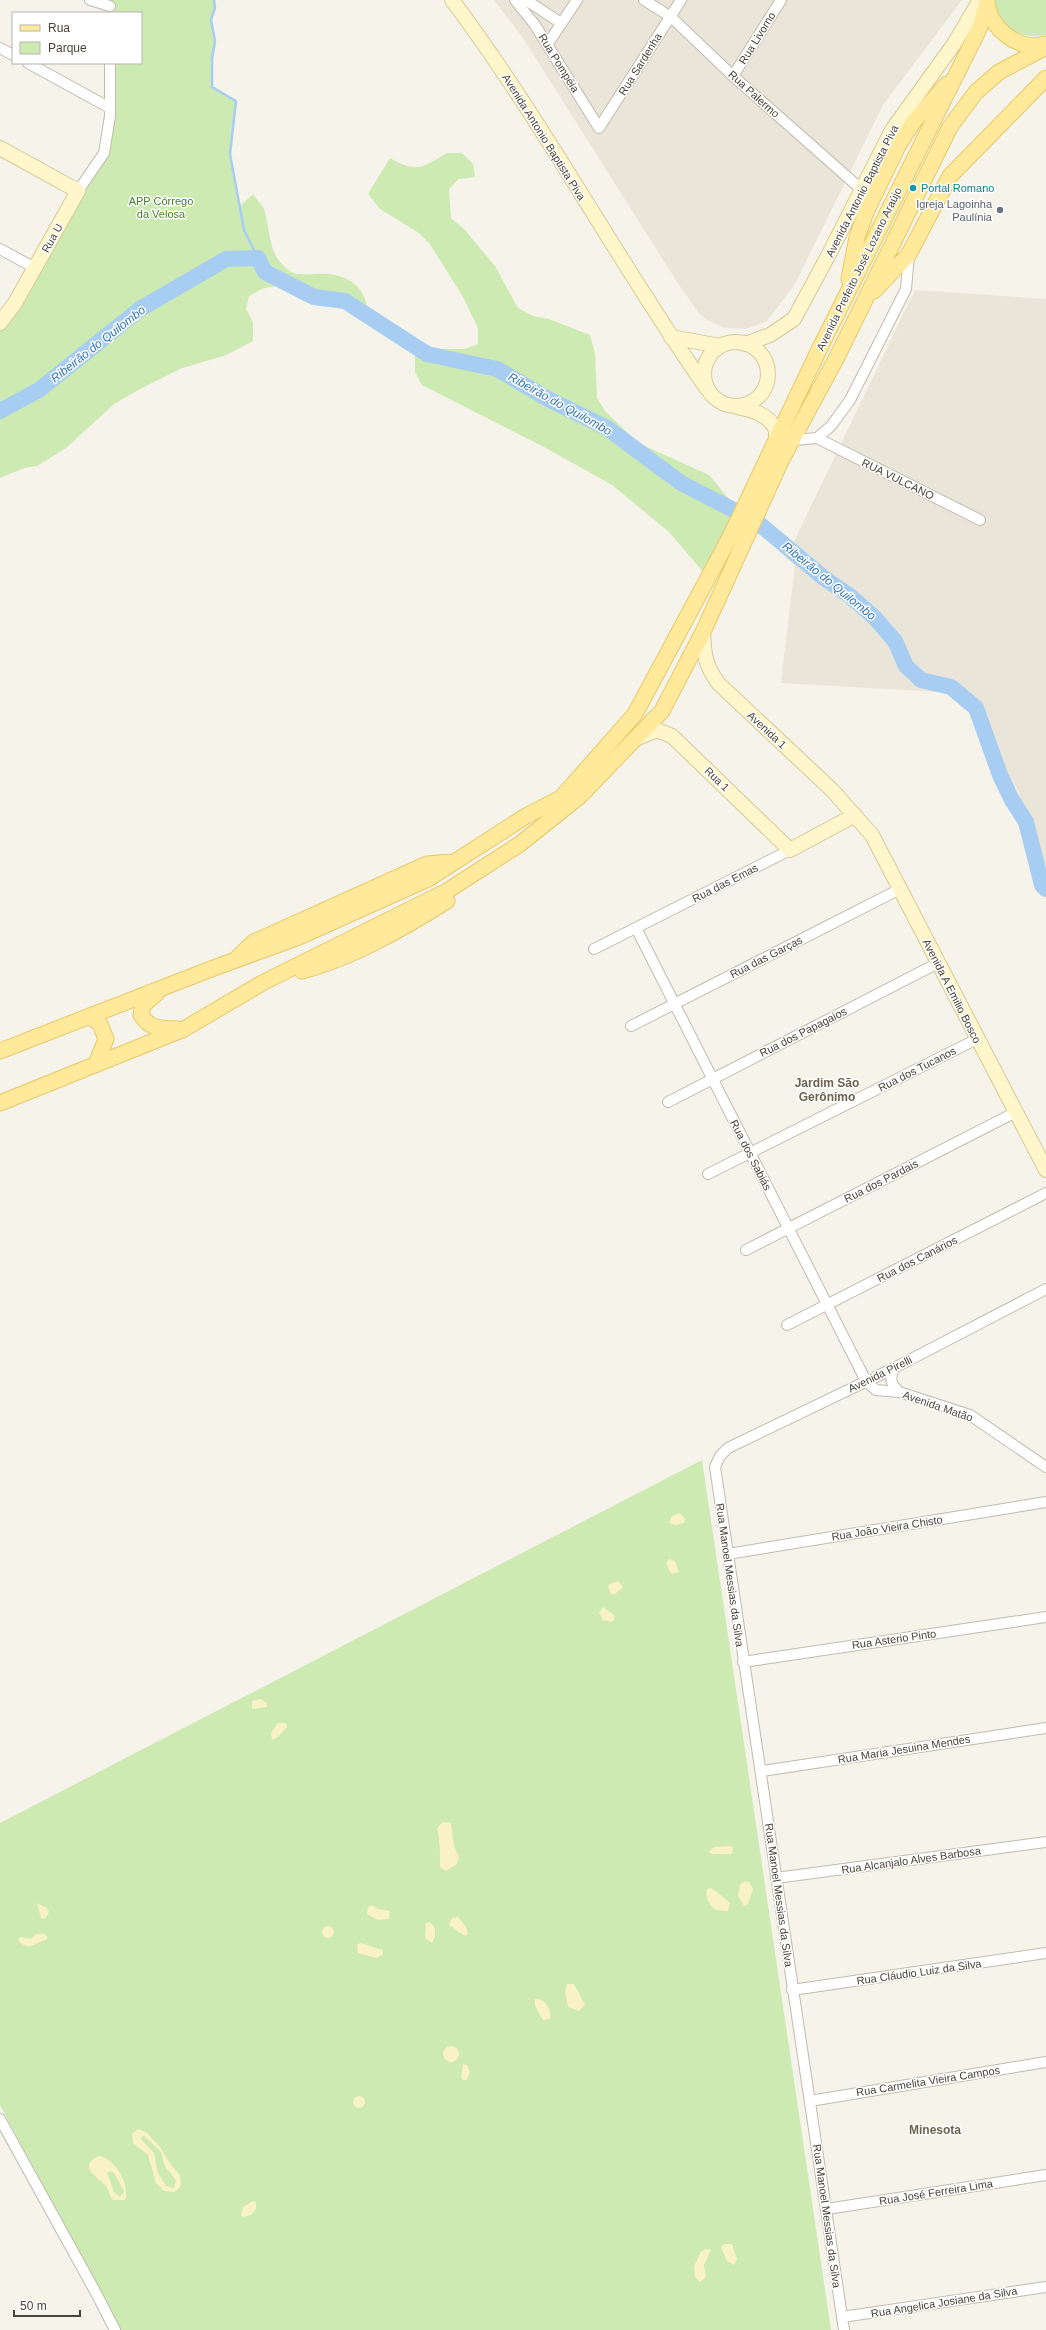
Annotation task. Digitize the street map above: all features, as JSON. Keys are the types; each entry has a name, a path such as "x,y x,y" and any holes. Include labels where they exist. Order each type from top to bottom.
{"main road":[{"name":"Avenida Antonio Baptista Piva","path":"452,0 504,73 670,337 707,389 719,401 756,412 766,417 776,430 776,443"},
{"name":"Avenida Antonio Baptista Piva","path":"670,337 720,346 737,342 745,344 770,335 794,318 892,130 984,1"},
{"path":"984,1 990,14 1004,34 1016,41 1029,45 1046,45"},
{"name":"Avenida Prefeito José Lozano Araújo","path":"0,1103 184,1029 264,982 447,891 520,844 580,796 662,711 703,632 746,541 754,505 776,443 846,295 857,237 866,212 899,144 924,108 955,76 980,27 984,1"},
{"name":"Avenida Prefeito José Lozano Araújo","path":"160,990 211,969 298,937 428,879 526,816 561,798 635,714 731,535 754,505 794,440 865,301 950,127 965,104 999,72 1046,45"},
{"path":"865,301 909,254 950,176 1046,78"},
{"path":"0,148 78,191"},
{"name":"Rua U","path":"0,323 15,304 78,191"},
{"path":"734,406 747,404 758,398 763,391 768,375 767,367 762,356 753,347 745,344"},
{"path":"707,389 703,373 705,365 708,357 720,346"},
{"name":"Avenida 1","path":"703,632 705,657 709,672 719,684 832,790 855,815"},
{"name":"Rua 1","path":"635,739 657,730 672,736 790,850"},
{"name":"Rua das Emas","path":"790,850 855,815"},
{"name":"Avenida A Emilio Bosco","path":"855,815 872,835 1046,1170"},
{"path":"0,1051 160,990"},
{"path":"160,990 143,1004 141,1015 147,1024 159,1029 184,1029"},
{"path":"89,1016 100,1024 106,1038 96,1064"}],"street":[{"path":"90,0 110,6"},
{"name":"Rua Pompéia","path":"515,0 535,26 599,128"},
{"name":"Rua Pompéia","path":"526,0 561,23"},
{"path":"547,45 577,0"},
{"name":"Rua Palermo","path":"644,0 670,17 733,76 862,190"},
{"name":"Rua Sardenha","path":"599,128 681,0"},
{"name":"Rua Livorno","path":"733,76 781,0"},
{"path":"0,48 12,54"},
{"path":"30,64 110,108 110,64"},
{"name":"Rua U","path":"78,191 104,153 108,135 110,108"},
{"path":"0,249 35,268"},
{"path":"794,440 817,438 831,426 850,400 906,289 909,254"},
{"name":"RUA VULCANO","path":"817,438 980,520"},
{"name":"Rua das Emas","path":"594,949 790,850"},
{"name":"Rua das Garças","path":"631,1026 900,889"},
{"name":"Rua dos Sabiás","path":"636,928 866,1381"},
{"name":"Rua dos Papagaios","path":"668,1102 938,963"},
{"name":"Rua dos Tucanos","path":"708,1174 977,1039"},
{"name":"Rua dos Pardais","path":"746,1250 1016,1112"},
{"name":"Rua dos Canários","path":"787,1325 1046,1193"},
{"name":"Avenida Pirelli","path":"716,1461 728,1448 894,1368 1046,1289"},
{"path":"894,1368 890,1377 891,1384 900,1392"},
{"name":"Avenida Matão","path":"866,1381 876,1390 900,1392 970,1414 1046,1467"},
{"name":"Rua Manoel Messias da Silva","path":"716,1461 715,1472 743,1662 762,1771 792,1990 827,2209 844,2330"},
{"name":"Rua João Vieira Chisto","path":"728,1554 1046,1502"},
{"name":"Rua Asterio Pinto","path":"743,1662 1046,1617"},
{"name":"Rua Maria Jesuina Mendes","path":"762,1771 1046,1728"},
{"name":"Rua Alcanjalo Alves Barbosa","path":"776,1878 1046,1842"},
{"name":"Rua Cláudio Luiz da Silva","path":"792,1990 1046,1953"},
{"name":"Rua Carmelita Vieira Campos","path":"810,2101 1046,2062"},
{"path":"0,2119 115,2330"},
{"name":"Rua José Ferreira Lima","path":"827,2209 1046,2175"},
{"name":"Rua Angelica Josiane da Silva","path":"842,2317 1046,2287"}],"shaded area":[{"path":"494,0 962,0 883,105 795,284 767,321 746,329 725,328 707,320 699,313 679,285 523,38"},
{"path":"915,290 1046,299 1046,865 1036,859 1022,833 1019,792 958,693 781,683 795,565 786,558"}],"green space":[{"name":"APP Córrego da Velosa","path":"109,0 214,0 215,8 211,20 215,41 212,59 212,86 236,101 230,154 239,207 253,194 264,209 270,238 277,259 291,272 302,274 328,274 347,279 354,284 360,290 367,305 366,324 355,311 317,292 291,286 275,286 262,289 249,296 246,309 253,322 253,341 224,356 182,368 140,389 114,404 66,448 37,466 24,468 0,478 0,331 15,312 102,152 111,64 142,64 142,12 111,12"},
{"path":"995,0 1046,0 1046,35 1028,36 1012,30 1001,17"},
{"path":"447,153 462,153 473,164 475,177 459,179 449,189 451,218 464,229 495,266 518,308 533,316 549,319 590,335 595,354 597,398 605,411 638,443 709,475 729,499 734,513 713,551 710,580 669,532 612,485 544,447 422,385 415,372 415,356 428,349 465,349 478,344 478,328 463,297 430,244 419,233 380,209 368,194 390,158 407,166 420,167"},
{"path":"702,1460 831,2330 118,2330 0,2105 0,1823"}],"sand":[{"path":"680,1513 685,1519 684,1523 676,1525 669,1523 672,1516"},
{"path":"669,1559 675,1561 679,1572 671,1574 666,1563"},
{"path":"618,1581 623,1587 615,1594 611,1594 608,1587 610,1584"},
{"path":"603,1607 615,1616 614,1620 611,1622 603,1620 599,1613"},
{"path":"261,1699 267,1703 267,1707 252,1709 252,1701"},
{"path":"278,1723 286,1723 287,1727 279,1736 272,1740 271,1733"},
{"path":"443,1822 451,1823 454,1846 459,1858 456,1865 446,1871 440,1867 437,1828"},
{"path":"714,1847 733,1847 732,1854 712,1854 709,1852"},
{"path":"745,1881 749,1882 753,1889 748,1904 744,1906 738,1896 740,1885"},
{"path":"710,1888 730,1903 728,1911 716,1910 711,1906 707,1895 707,1889"},
{"path":"37,1903 47,1908 49,1912 45,1919 41,1918"},
{"path":"371,1905 378,1909 390,1911 389,1919 378,1920 367,1914 368,1907"},
{"path":"458,1917 466,1927 468,1934 465,1936 449,1925 452,1918"},
{"path":"430,1922 435,1928 435,1936 432,1943 425,1938 426,1923"},
{"path":"326,1926 330,1926 334,1932 330,1938 326,1938 322,1934 322,1930"},
{"path":"36,1934 44,1934 48,1937 46,1940 32,1946 22,1944 18,1940 20,1937 31,1939"},
{"path":"360,1943 383,1950 383,1954 377,1958 358,1953 357,1945"},
{"path":"567,1984 574,1984 585,2005 579,2011 568,2007 565,1992"},
{"path":"535,1999 545,2002 549,2008 550,2019 543,2020 535,2006"},
{"path":"451,2046 458,2051 459,2054 454,2061 451,2062 444,2057 443,2054 448,2047"},
{"path":"463,2064 467,2065 470,2072 467,2080 463,2080 461,2077"},
{"path":"357,2096 361,2096 365,2102 361,2108 357,2108 353,2104 353,2100"},
{"path":"138,2129 146,2132 160,2147 171,2165 180,2175 181,2186 175,2192 164,2191 156,2183 148,2155 133,2143 132,2134","holes":["143,2135 161,2152 165,2167 176,2180 174,2188 166,2186 158,2173 154,2153 141,2139"]},
{"path":"98,2156 104,2157 115,2166 126,2187 125,2200 113,2200 106,2186 92,2172 89,2164","holes":["110,2171 114,2173 124,2191 120,2197 114,2192 107,2173"]},
{"path":"253,2201 256,2202 256,2209 251,2215 243,2217 241,2215 243,2207"},
{"path":"724,2244 732,2244 737,2259 734,2265 727,2261 721,2247"},
{"path":"706,2249 711,2250 704,2265 706,2277 700,2282 695,2277 694,2266 701,2252"}],"waterway":[{"path":"214,0 215,8 211,20 215,41 212,59 212,87 236,101 230,154 244,230 258,258"},
{"name":"Ribeirão do Quilombo","path":"0,411 39,390 140,309 226,259 258,258 265,272 314,297 345,301 427,354 497,369 550,400 607,428 681,483 757,522 824,578 850,596 874,617 895,641 906,666 921,680 951,687 976,708 1000,775 1012,800 1026,822 1042,885 1046,889"}],"place":[{"name":"Portal Romano","path":"913,188"},
{"name":"Igreja Lagoinha Paulínia","path":"1000,210"}],"district":[{"name":"Jardim São Gerônimo","path":"827,1090"},
{"name":"Minesota","path":"935,2130"}]}
